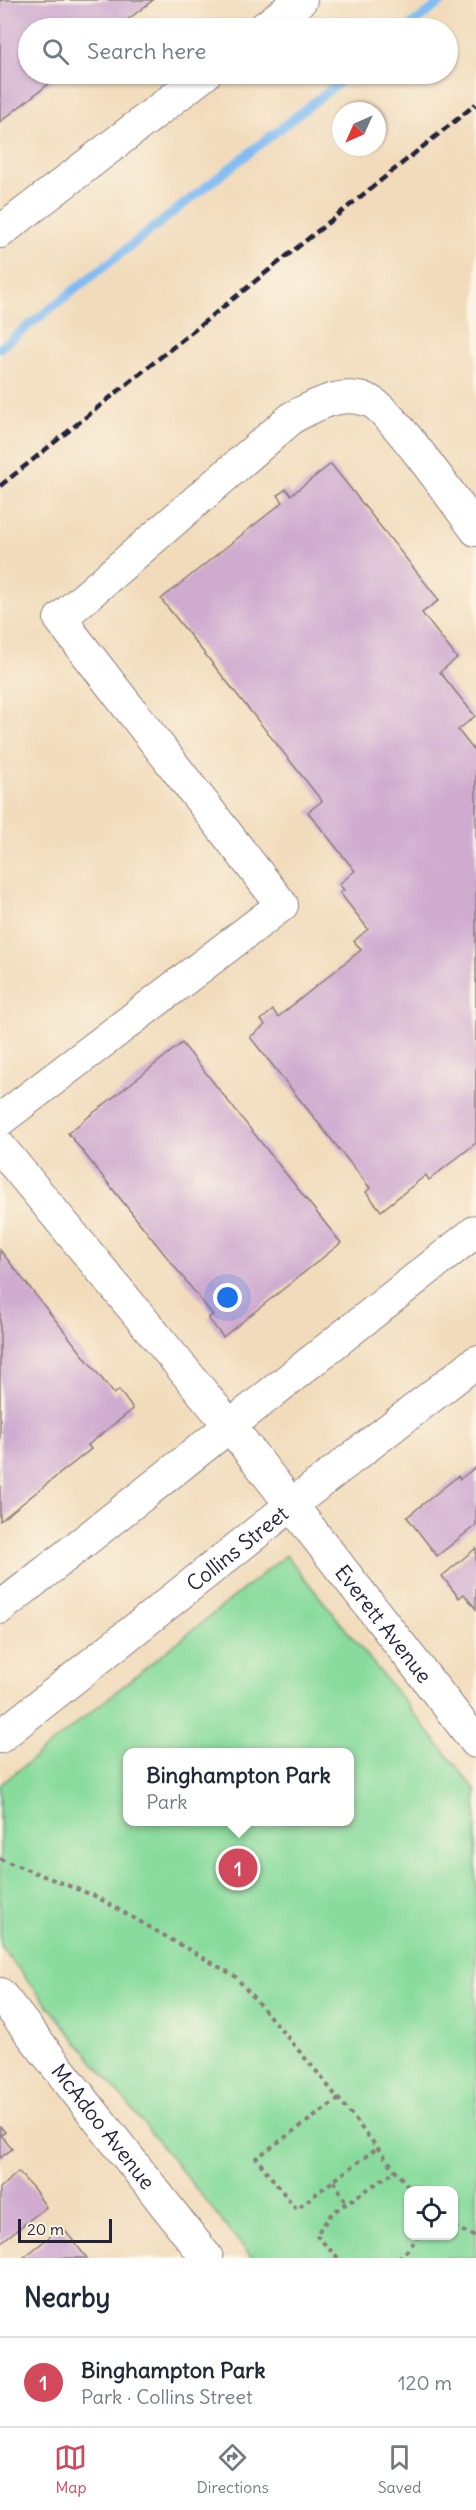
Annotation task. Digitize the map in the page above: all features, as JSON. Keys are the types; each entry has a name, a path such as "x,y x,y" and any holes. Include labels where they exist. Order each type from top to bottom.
{"street":[{"path":"277,18 301,0"},
{"path":"0,232 193,84"},
{"path":"0,1120 282,905 60,619 293,417 324,401 346,398 369,400 396,424 476,530"},
{"name":"Everett Avenue","path":"0,1147 230,1426 476,1742"},
{"path":"0,1608 476,1231"},
{"name":"Collins Street","path":"0,1737 290,1506 476,1362"},
{"name":"McAdoo Avenue","path":"0,1994 207,2258"}],"path":[{"path":"0,1859 95,1896 235,1976 339,2099 408,2186"},
{"path":"339,2099 256,2158 296,2209 377,2148"},
{"path":"338,2258 316,2235 332,2213 395,2171"},
{"path":"334,2181 347,2204"},
{"path":"458,2229 476,2236"},
{"path":"398,2258 415,2240"}],"green space":[{"path":"286,1555 476,1791 476,2258 252,2258 0,1946 0,1785"}],"building":[{"path":"0,0 153,0 130,18 18,18 18,84 48,84 0,122"},
{"path":"331,464 439,600 422,613 457,658 440,672 475,716 458,730 476,753 476,1143 429,1180 426,1175 381,1211 366,1192 370,1188 250,1037 265,1025 261,1020 273,1010 278,1017 361,950 354,941 368,929 340,893 344,890 339,884 355,871 308,812 322,801 161,599 283,502 278,495 286,489 291,495"},
{"path":"182,1043 341,1243 223,1337 208,1318 213,1315 68,1133"},
{"path":"0,1250 114,1394 119,1390 133,1409 88,1445 91,1449 0,1521"},
{"path":"476,1467 476,1525 437,1556 407,1517 458,1476 460,1479"},
{"path":"476,1548 476,1609 464,1594 459,1598 442,1576"},
{"path":"0,2126 5,2132 1,2135 12,2149 0,2158"},
{"path":"18,2172 34,2189 46,2207 0,2243 0,2188"},
{"path":"62,2227 87,2258 23,2258"}],"waterway":[{"path":"420,18 444,0"},
{"path":"0,348 337,84"}],"railway":[{"path":"0,486 476,104"}],"place":[{"name":"Binghampton Park","path":"238,1868"}]}
